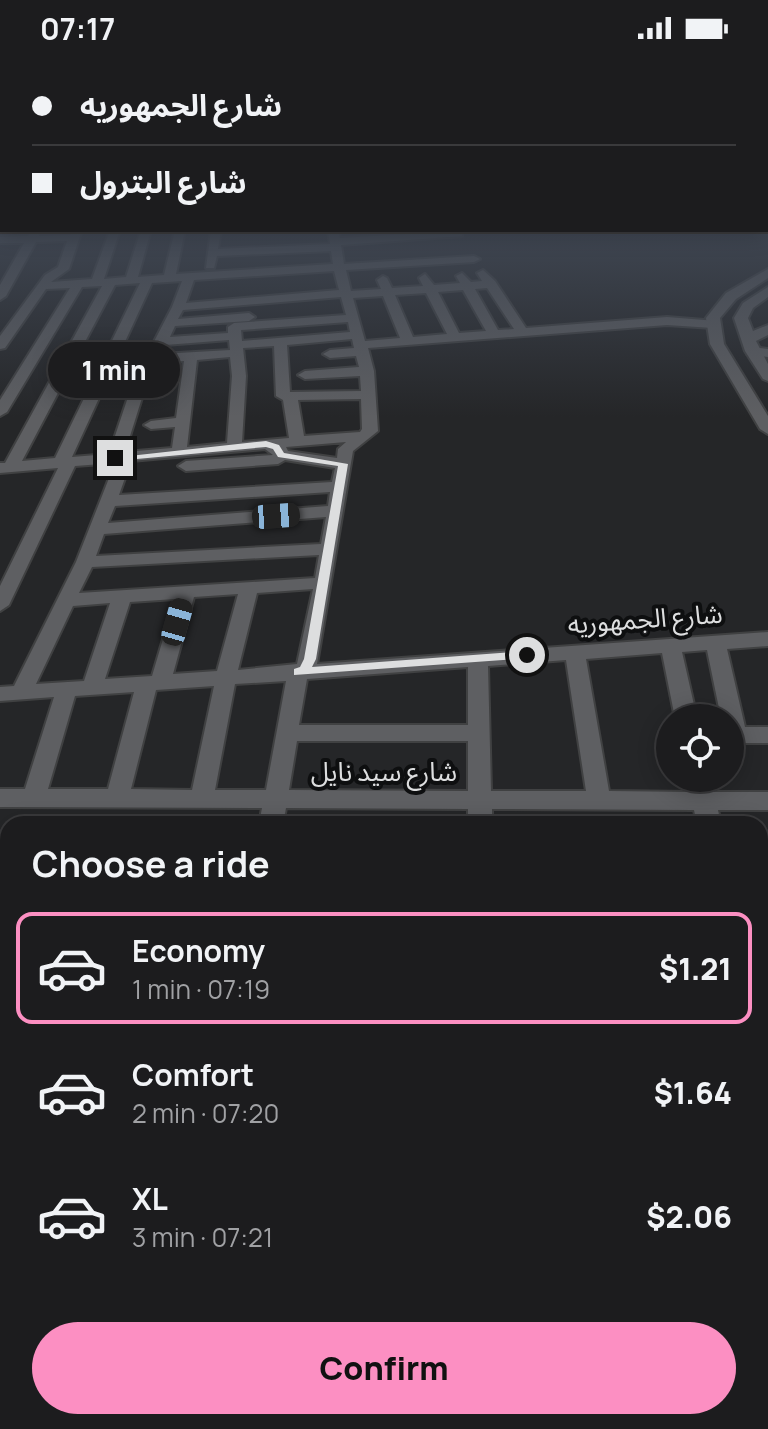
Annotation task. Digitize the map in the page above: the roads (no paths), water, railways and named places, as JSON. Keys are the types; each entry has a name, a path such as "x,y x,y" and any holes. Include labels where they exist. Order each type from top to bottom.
{"street":[{"path":"0,345 23,289"},
{"path":"0,412 75,289"},
{"path":"6,468 100,289"},
{"path":"0,605 143,289"},
{"path":"10,693 85,562 110,501 140,382 178,307 192,289"},
{"path":"272,816 298,672 310,659 347,447 370,431 367,371 346,289"},
{"path":"386,289 408,342"},
{"path":"178,307 419,289"},
{"path":"432,289 455,338"},
{"path":"469,289 494,335"},
{"path":"494,289 522,332"},
{"path":"742,289 720,306 713,324 717,344 768,429"},
{"path":"768,291 754,300 741,318 768,376"},
{"path":"754,300 768,309"},
{"path":"170,323 353,314"},
{"path":"154,359 191,356 235,340 353,314"},
{"path":"162,341 361,344 667,321 713,324"},
{"path":"756,348 768,329"},
{"path":"234,447 239,376 235,340"},
{"path":"280,341 282,395 369,395"},
{"path":"330,354 361,344"},
{"path":"304,347 307,396"},
{"path":"179,452 191,356"},
{"path":"305,375 367,371"},
{"path":"288,396 297,441"},
{"path":"151,425 183,422"},
{"path":"120,462 179,452 367,435"},
{"path":"266,444 276,447 281,455"},
{"path":"6,468 65,462 274,461 281,455 343,464"},
{"path":"110,501 340,486"},
{"path":"98,529 335,511"},
{"path":"85,562 329,549"},
{"path":"66,600 323,583"},
{"path":"202,798 226,677 249,588"},
{"path":"117,798 186,592"},
{"path":"92,687 122,596"},
{"path":"715,641 727,704"},
{"name":"شارع الجمهوريه","path":"10,693 715,641 766,645"},
{"path":"670,644 683,704"},
{"path":"575,651 599,800"},
{"path":"478,659 480,816"},
{"path":"34,798 67,689"},
{"path":"288,733 479,733"},
{"path":"744,735 768,735"},
{"name":"شارع سيد نايل","path":"0,798 768,801"}]}
